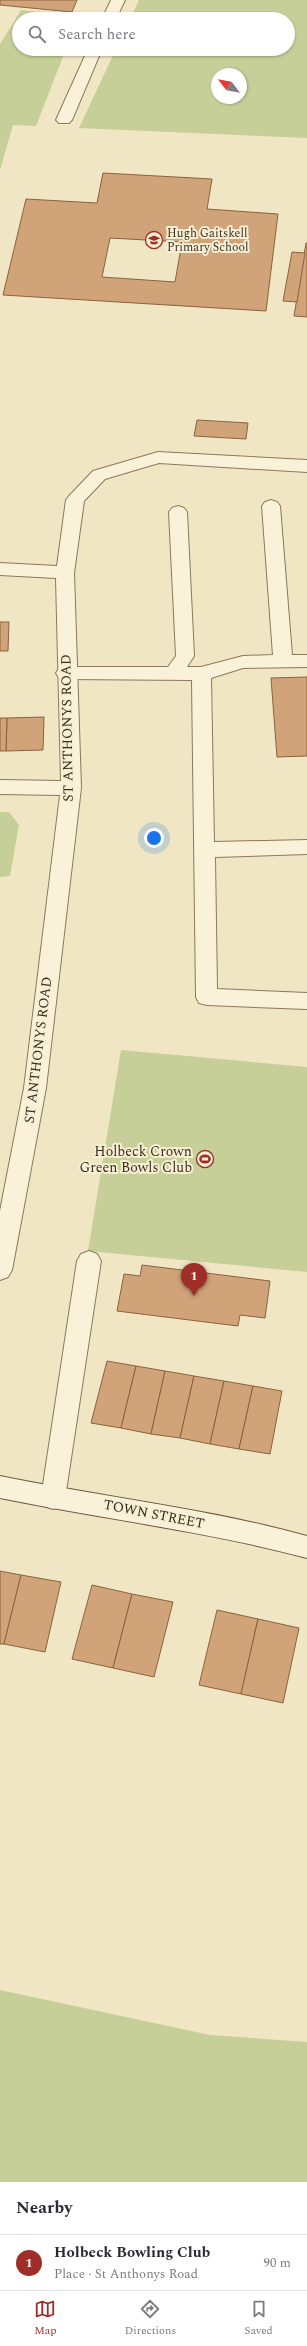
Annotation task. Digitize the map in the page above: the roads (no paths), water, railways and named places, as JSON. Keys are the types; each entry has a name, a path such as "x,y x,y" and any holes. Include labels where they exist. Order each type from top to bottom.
{"street":[{"path":"112,12 118,0"},
{"path":"64,120 92,56"},
{"name":"ST ANTHONYS ROAD","path":"0,1270 35,1088 70,788 66,673 65,573 75,500 99,474 158,457 307,466"},
{"path":"271,506 283,662"},
{"path":"173,674 185,656 178,512"},
{"path":"0,569 65,573"},
{"path":"66,673 201,674 243,662 307,662"},
{"path":"201,674 207,997 307,1001"},
{"path":"0,787 70,788"},
{"path":"204,850 307,847"},
{"path":"53,1498 89,1261"},
{"name":"TOWN STREET","path":"0,1487 53,1498 106,1505 274,1538 307,1547"}],"place":[{"name":"Hugh Gaitskell Primary School","path":"154,240"},
{"name":"Holbeck Crown Green Bowls Club","path":"205,1159"},
{"name":"Holbeck Bowling Club","path":"194,1296"}]}
